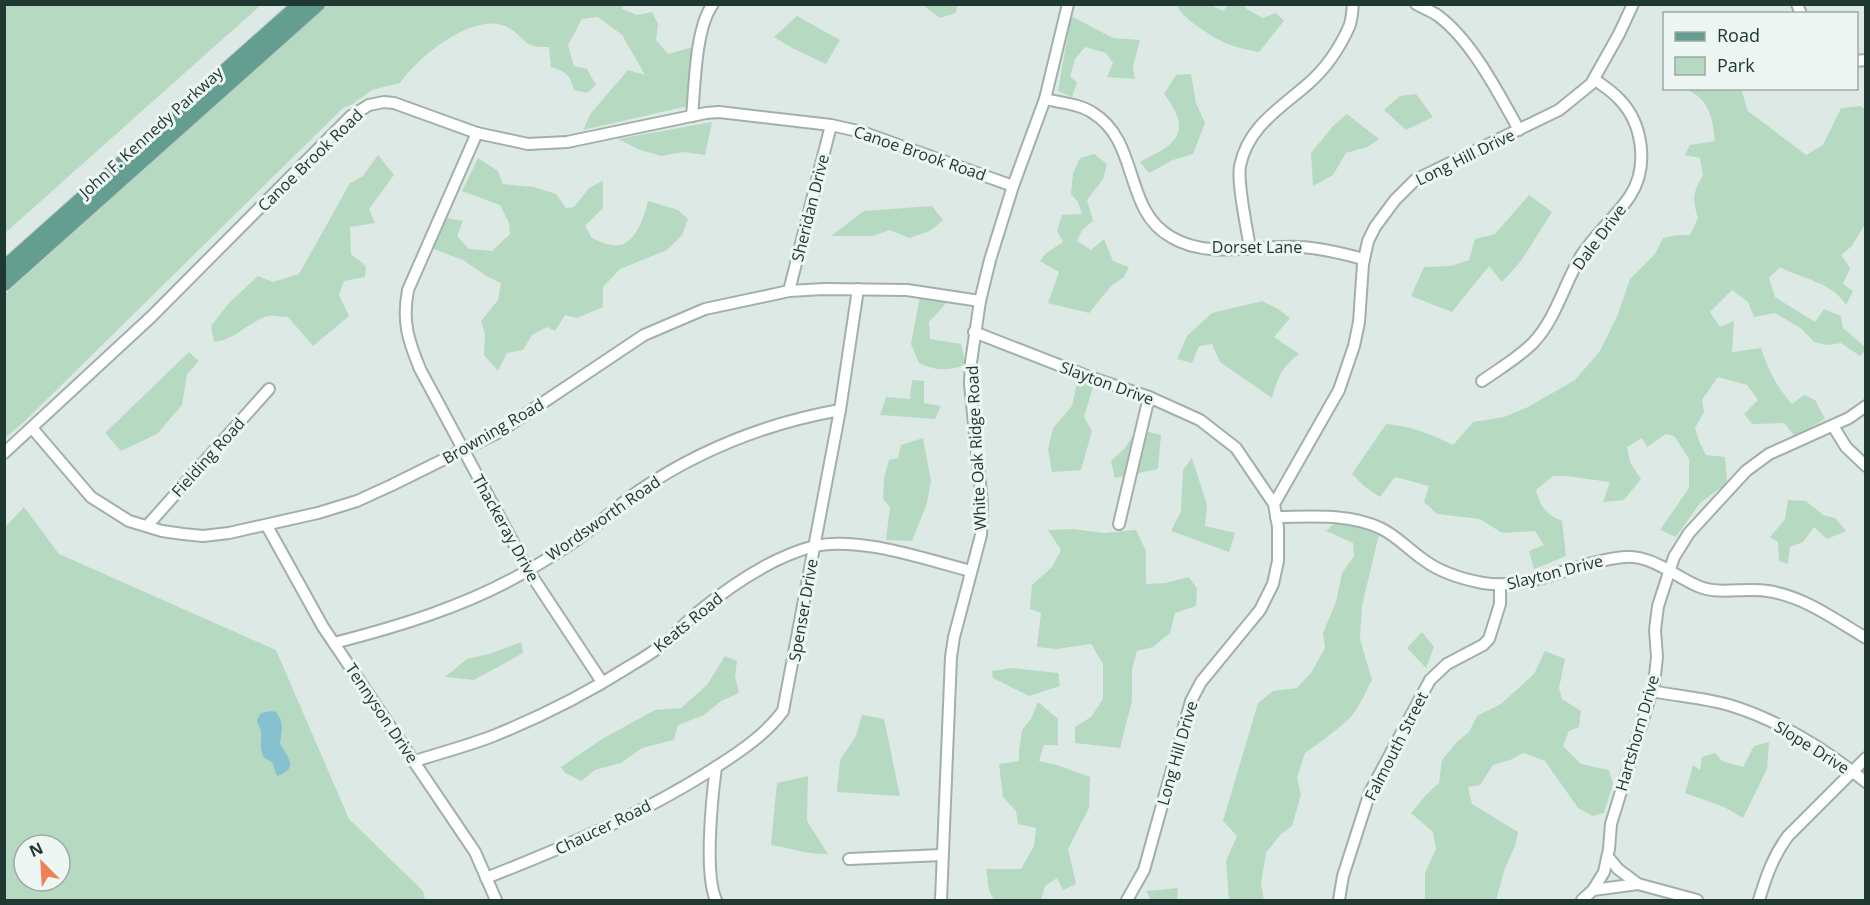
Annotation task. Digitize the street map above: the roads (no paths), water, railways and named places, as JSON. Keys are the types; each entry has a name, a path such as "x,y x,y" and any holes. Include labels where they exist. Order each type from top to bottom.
{"main road":[{"name":"John F. Kennedy Parkway","path":"4,268 300,4"},
{"name":"John F. Kennedy Parkway","path":"4,284 318,4"}],"street":[{"path":"692,116 701,33 705,18 713,4"},
{"name":"White Oak Ridge Road","path":"940,900 951,657 981,535 982,503 970,384 974,332 990,260 1013,186 1045,99 1068,4"},
{"path":"1250,248 1240,167 1252,135 1260,123 1311,82 1327,64 1350,26 1353,4"},
{"path":"1416,4 1437,15 1469,50 1519,130"},
{"name":"Long Hill Drive","path":"1128,900 1136,895 1144,870 1191,701 1201,682 1260,610 1273,584 1278,561 1274,504 1338,390 1354,346 1364,259 1368,241 1375,227 1404,189 1415,180 1559,110 1591,84 1633,4"},
{"name":"Dale Drive","path":"1482,381 1533,343 1552,315 1581,256 1629,197 1637,183 1641,155 1635,122 1619,99 1594,79"},
{"name":"Dorset Lane","path":"1045,99 1084,108 1106,122 1117,135 1143,209 1170,237 1218,250 1301,247 1324,249 1364,259"},
{"name":"Canoe Brook Road","path":"4,453 151,317 359,110 374,104 394,103 477,133 528,144 567,142 706,113 740,113 831,125 886,139 1013,186"},
{"name":"Sheridan Drive","path":"789,291 831,125"},
{"name":"Thackeray Drive","path":"477,133 408,290 404,308 405,324 420,369 528,570 602,682"},
{"name":"Spenser Drive","path":"716,767 761,734 775,722 783,711 840,410 858,290"},
{"name":"Browning Road","path":"32,428 91,497 129,521 162,531 203,536 229,533 267,526 357,501 499,432 644,335 705,309 789,291 907,290 980,301"},
{"name":"Slayton Drive","path":"974,332 1092,378 1149,397 1200,420 1236,448 1274,504"},
{"name":"Fielding Road","path":"147,526 269,389"},
{"path":"1119,524 1149,397"},
{"name":"Hartshorn Drive","path":"1582,900 1593,890 1604,872 1611,824 1652,691 1657,657 1655,630 1658,606 1674,557 1689,533 1746,471 1769,454 1833,426 1866,406"},
{"name":"Wordsworth Road","path":"334,643 400,626 463,603 528,570 581,537 637,492 678,466 722,444 767,426 840,410"},
{"path":"1833,426 1846,447 1866,466"},
{"name":"Slayton Drive","path":"1276,517 1336,517 1364,522 1382,529 1425,562 1441,570 1461,578 1500,585 1521,584 1602,560 1628,557 1642,559 1670,570 1699,587 1710,590 1767,590 1810,603 1866,638"},
{"name":"Tennyson Drive","path":"267,526 334,643 475,852 496,900"},
{"name":"Keats Road","path":"415,761 491,737 563,705 631,666 670,639 724,592 754,573 786,557 814,547 831,544 885,549 971,571"},
{"name":"Falmouth Street","path":"1339,900 1343,876 1370,792 1430,680 1447,664 1483,645 1489,639 1500,604 1500,585"},
{"name":"Slope Drive","path":"1652,691 1729,705 1760,717 1789,730 1866,782"},
{"path":"1759,900 1777,851 1788,836 1866,758"},
{"path":"716,767 712,801 710,868 716,900"},
{"name":"Chaucer Road","path":"486,878 578,842 695,781 716,767"},
{"path":"849,859 942,855"},
{"path":"1608,857 1638,884"},
{"path":"1593,890 1638,884 1697,900"}],"water":[{"path":"276,712 281,720 280,744 290,762 288,770 277,776 272,762 264,758 257,720 261,713"}]}
